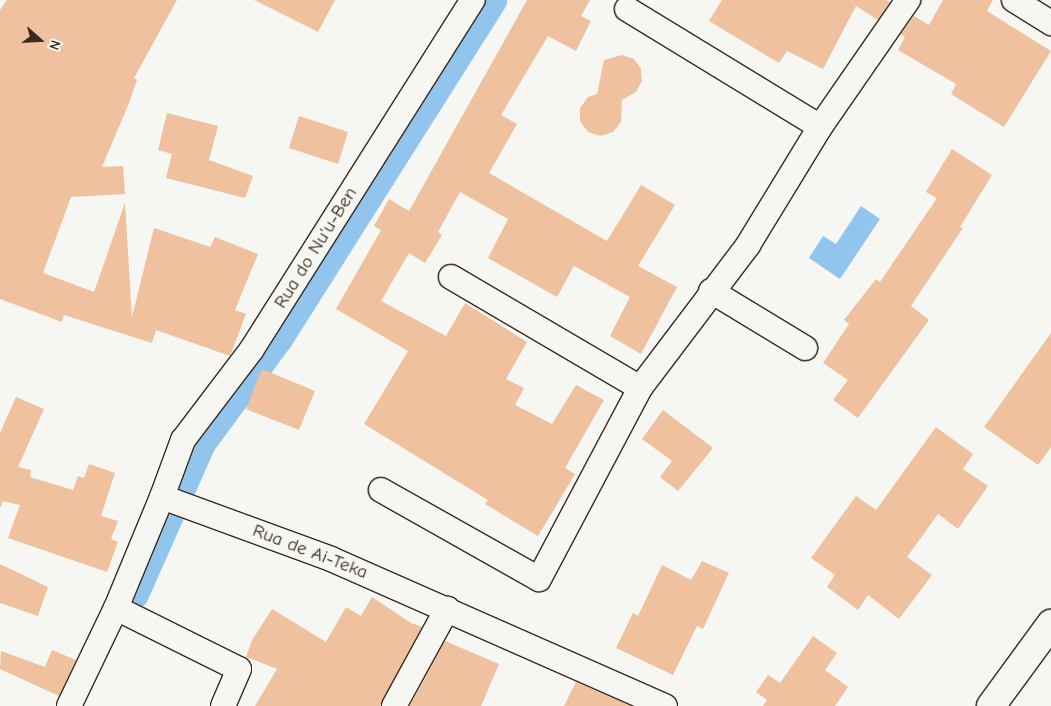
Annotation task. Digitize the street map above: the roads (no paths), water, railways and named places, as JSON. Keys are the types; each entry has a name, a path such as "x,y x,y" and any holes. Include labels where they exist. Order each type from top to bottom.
{"main road":[{"path":"991,706 1051,624"}],"street":[{"name":"Rua do Nu'u-Ben","path":"162,496 186,434 252,349 474,0"},
{"path":"381,490 539,579 640,388 711,291 748,245 820,127 908,0"},
{"path":"1014,0 1051,23"},
{"path":"627,9 820,127"},
{"path":"451,277 640,388"},
{"path":"711,291 805,348"},
{"path":"69,706 116,608 162,496"},
{"name":"Rua de Ai-Teka","path":"162,496 331,558 665,706"},
{"path":"116,608 239,669 223,706"},
{"path":"394,706 447,609"}],"water":[{"path":"861,206 880,219 840,279 809,258 823,236 836,244"}],"waterway":[{"path":"134,594 201,443 279,337 492,0"}]}
